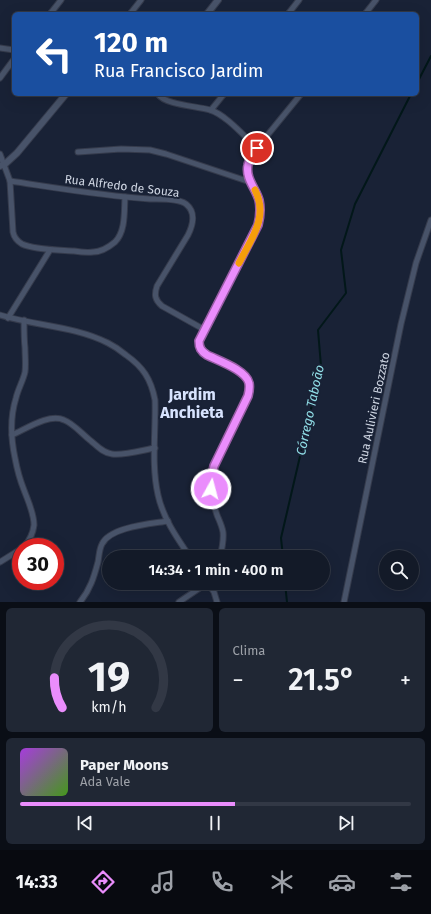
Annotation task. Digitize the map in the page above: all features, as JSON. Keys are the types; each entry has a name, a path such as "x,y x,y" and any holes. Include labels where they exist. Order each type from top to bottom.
{"street":[{"path":"52,12 61,0"},
{"path":"132,12 141,0"},
{"path":"209,12 218,0"},
{"path":"290,12 299,0"},
{"path":"367,12 376,0"},
{"path":"0,48 12,50"},
{"path":"0,78 12,62"},
{"path":"2,165 17,153 64,96"},
{"path":"159,96 167,101 211,110 225,118 257,148"},
{"path":"211,110 222,96"},
{"path":"222,550 223,530 212,497 212,475 217,460 248,396 249,382 239,370 202,352 199,347 199,341 258,225 260,217 260,201 250,182 247,166 257,148 299,96"},
{"path":"78,152 122,149 150,150 250,182"},
{"path":"0,154 2,165 10,181 12,227 14,237 23,244 50,250 100,251 116,241 121,234 125,197"},
{"name":"Rua Alfredo de Souza","path":"10,181 125,197 180,201 184,203 192,214 192,227 157,286 155,298 162,306 205,330"},
{"name":"Rua Aulivieri Bozzato","path":"344,602 401,324 416,263 431,220"},
{"path":"8,318 50,250"},
{"path":"0,315 8,318 74,330 96,338 109,343 133,360 143,370 149,379 155,400 155,481 158,496 168,521 185,550"},
{"path":"24,320 24,348 26,361 25,373 13,410 12,436 19,475 33,516 34,526 30,538"},
{"path":"12,436 49,419 57,418 66,420 101,450 111,454 122,455 155,448"},
{"path":"80,602 91,586 104,541 116,532 129,527 168,521"},
{"path":"0,562 12,555"},
{"path":"179,602 197,590"},
{"path":"213,590 218,602"}],"waterway":[{"name":"Córrego Taboão","path":"419,79 431,56"},
{"name":"Córrego Taboão","path":"282,550 281,538 321,366 318,330 346,293 341,250 355,204 410,96"},
{"name":"Córrego Taboão","path":"286,590 287,602"}],"slow traffic":[{"path":"239,263 258,225 260,217 260,201 255,190"}],"district":[{"name":"Jardim Anchieta","path":"192,403"}],"route":[{"path":"211,489 214,466 248,396 249,382 239,370 202,352 199,347 199,341 258,225 260,217 260,201 250,182 247,166 257,148"}]}
